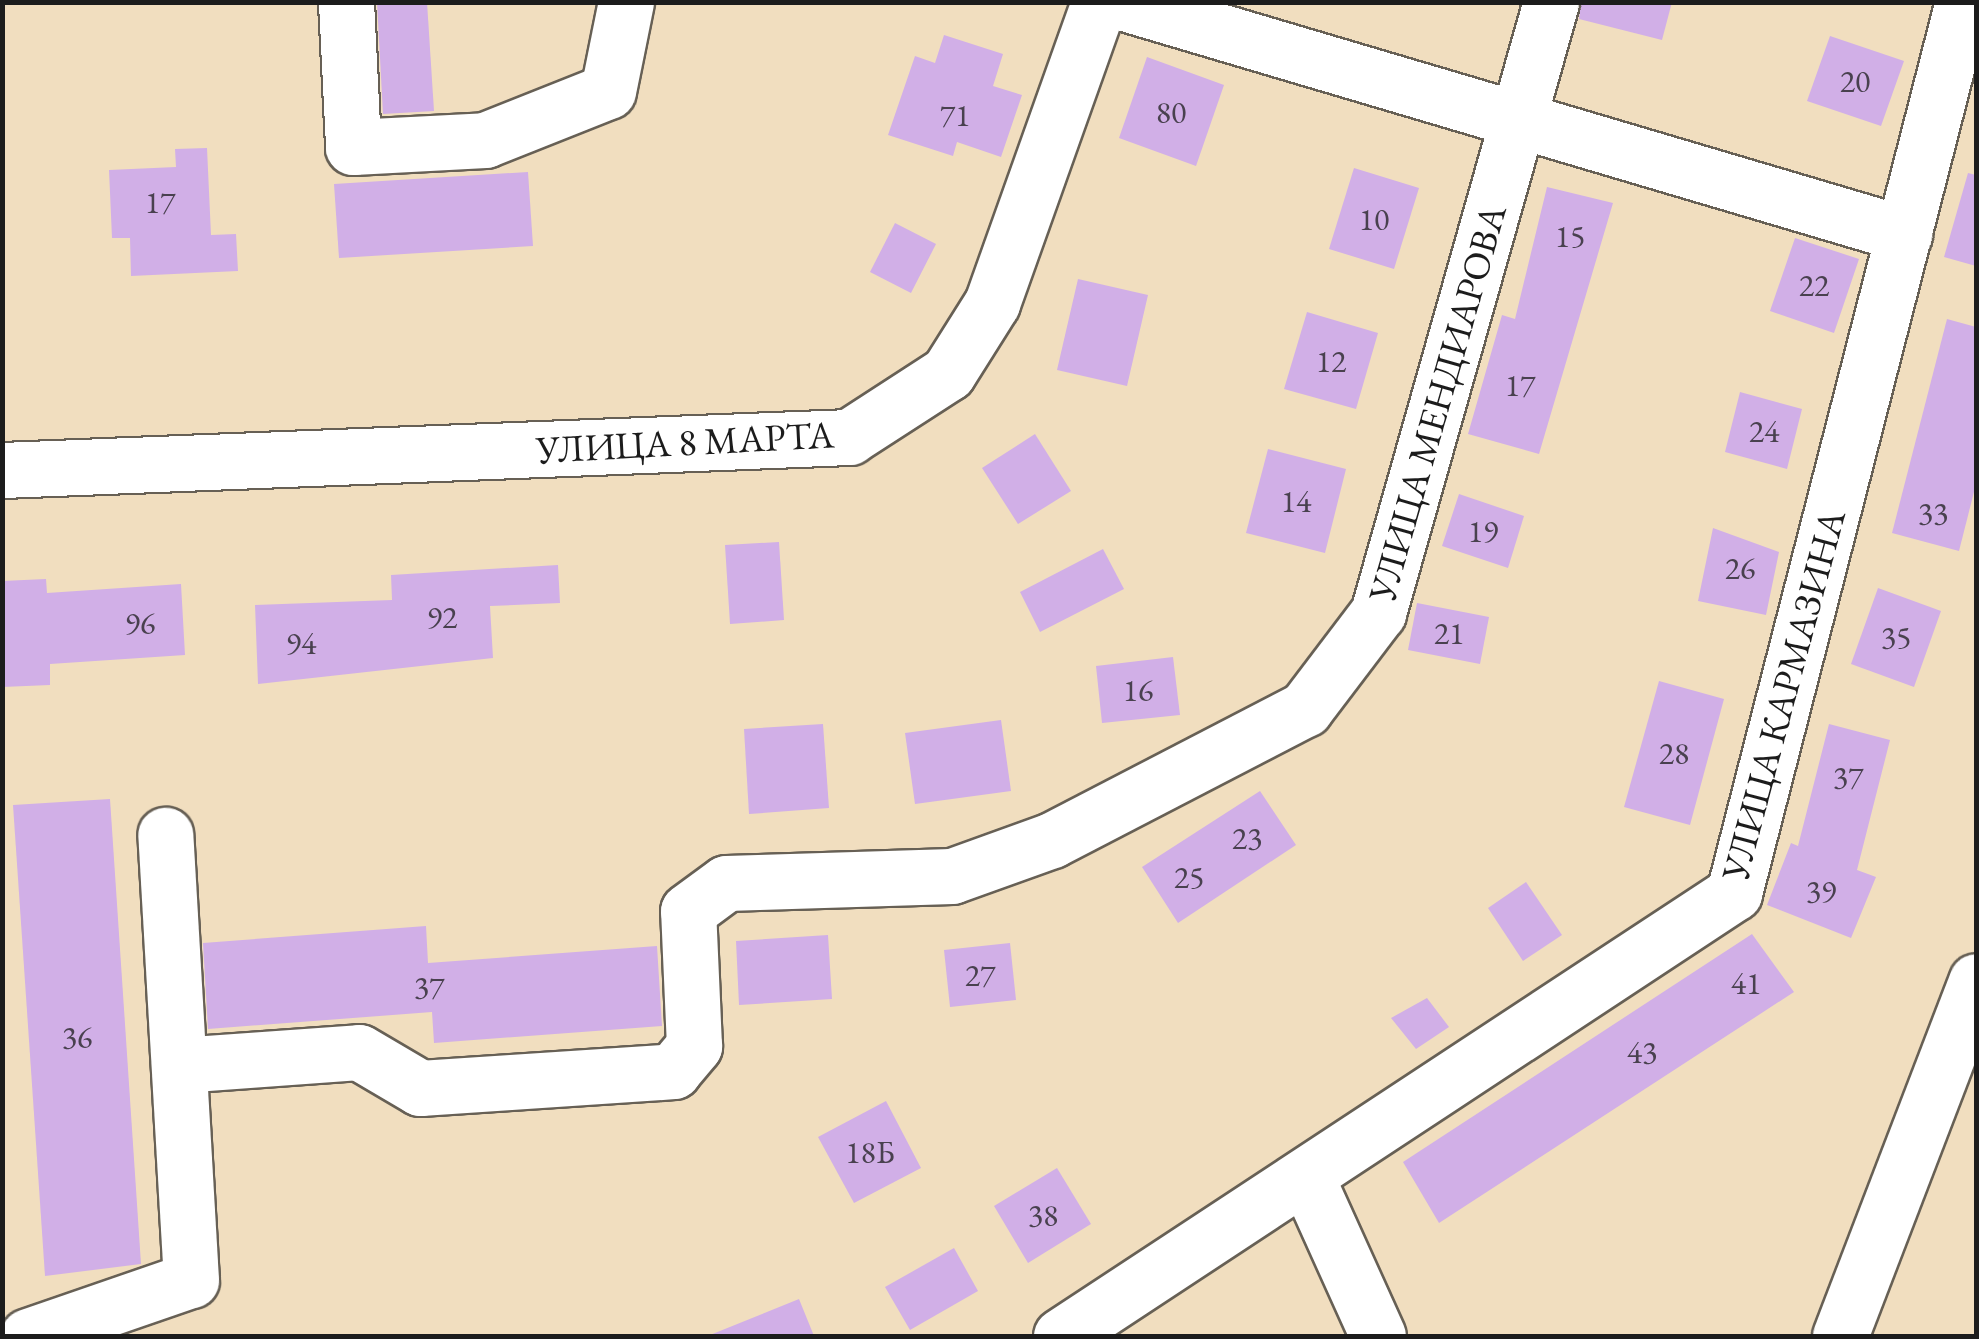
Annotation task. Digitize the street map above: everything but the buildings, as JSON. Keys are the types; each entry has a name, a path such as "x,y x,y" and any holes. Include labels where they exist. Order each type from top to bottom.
{"street":[{"path":"346,2 352,147 486,140 608,91 626,2"},
{"name":"УЛИЦА 8 МАРТА","path":"2,470 849,437 948,373 992,303 1098,2"},
{"path":"1121,2 1904,234"},
{"name":"УЛИЦА МЕНДИАРОВА","path":"178,1065 359,1052 420,1088 674,1071 694,1046 688,911 726,882 952,876 1052,840 1306,709 1378,613 1551,2"},
{"name":"УЛИЦА КАРМАЗИНА","path":"1060,1336 1308,1181 1734,893 1963,2"},
{"path":"28,1336 191,1280 165,835"},
{"path":"1840,1336 1976,981"},
{"path":"1308,1181 1378,1336"}]}
